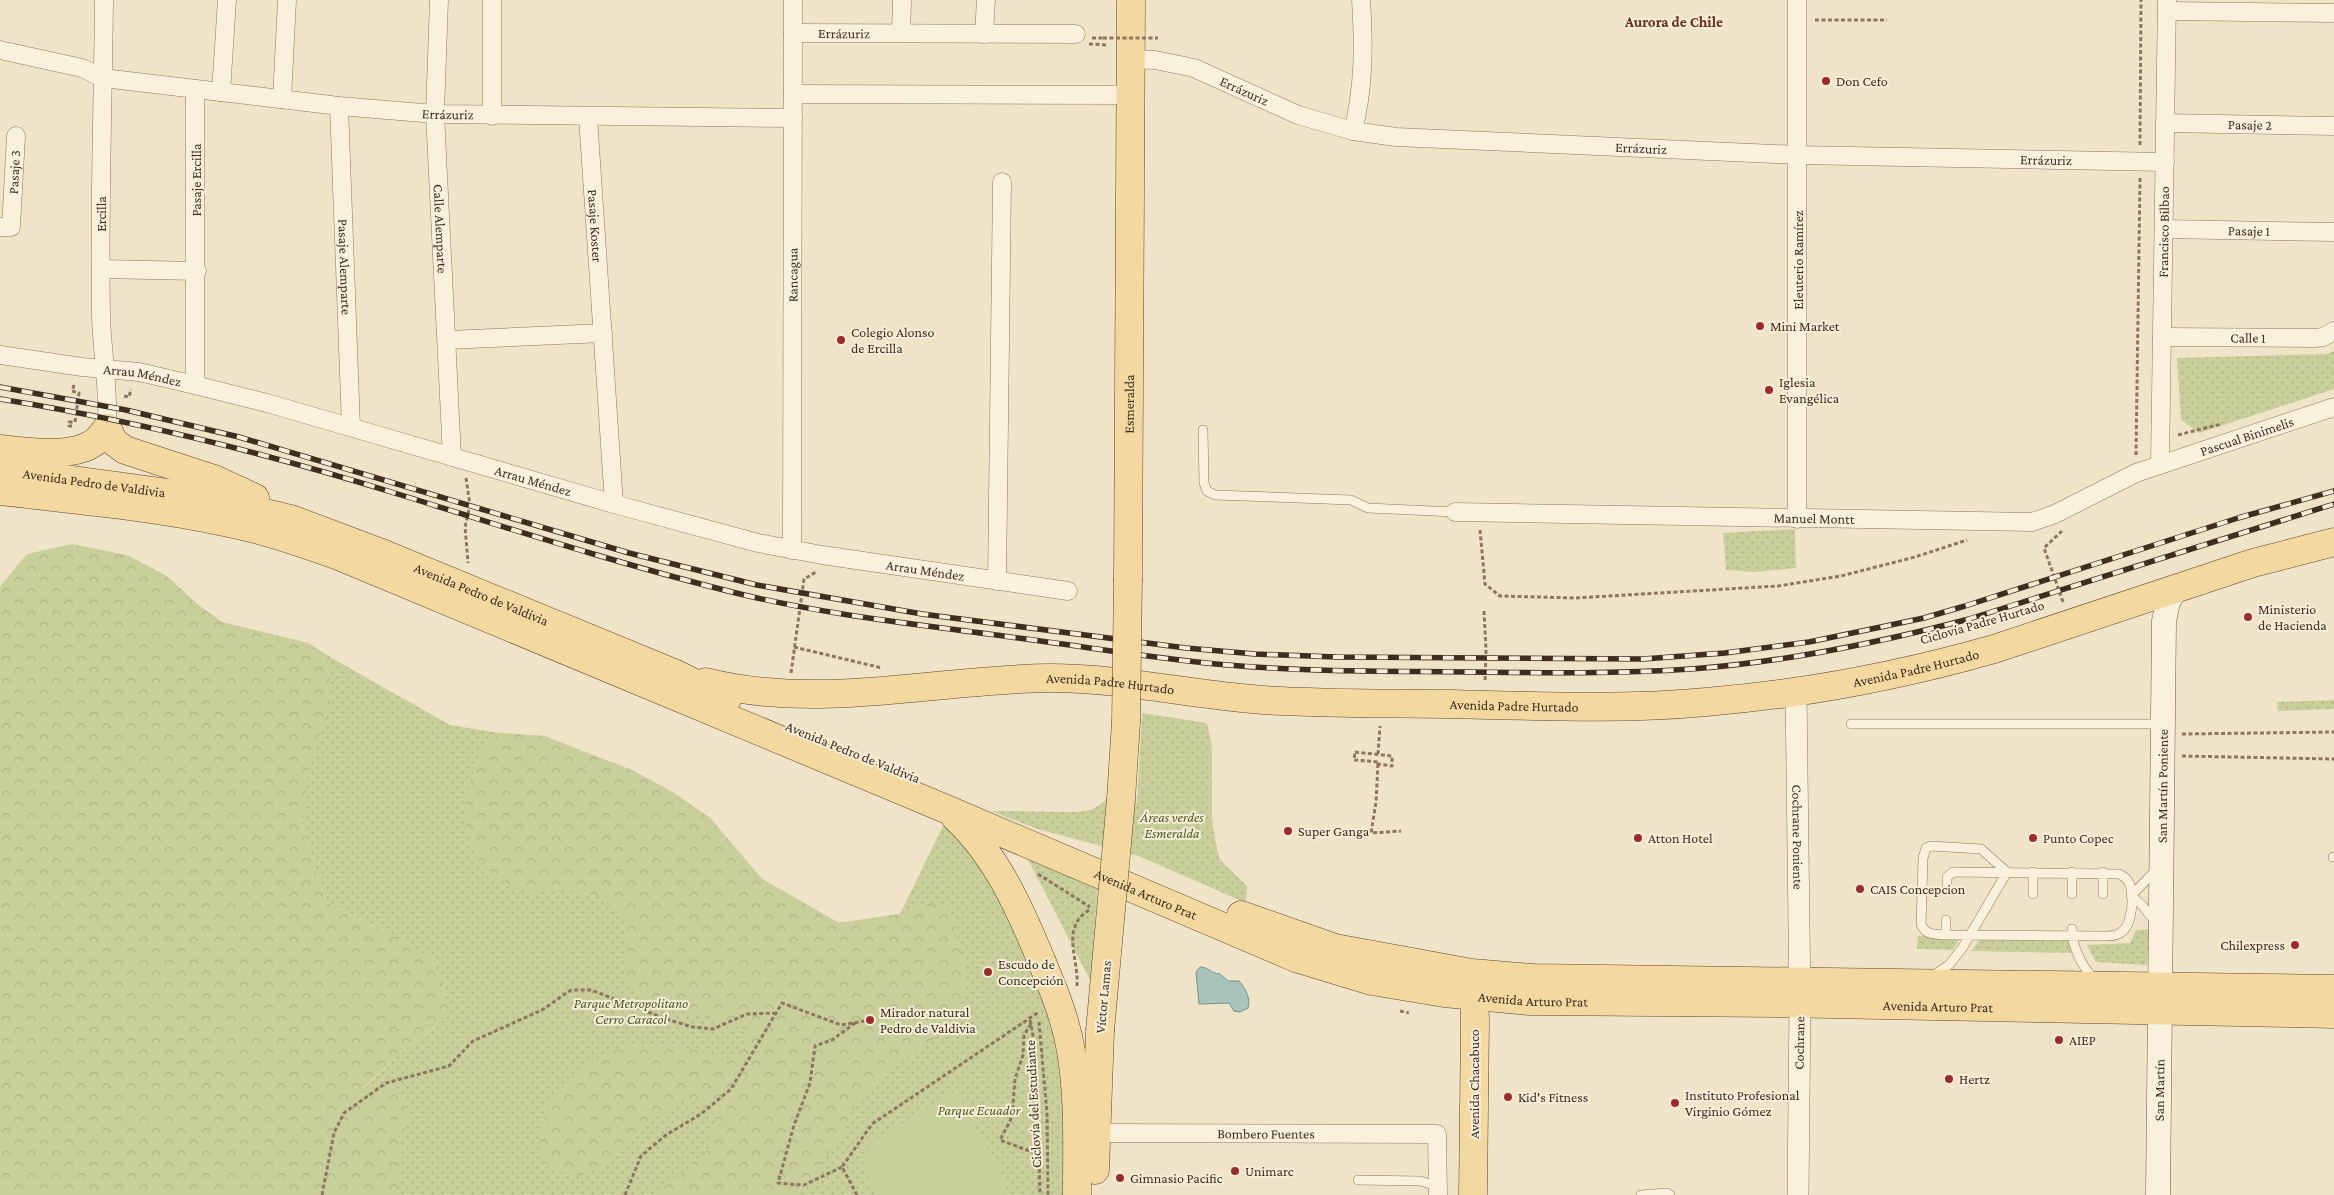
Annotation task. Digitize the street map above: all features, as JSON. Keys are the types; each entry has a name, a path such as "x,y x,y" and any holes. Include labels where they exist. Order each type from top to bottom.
{"main road":[{"name":"Esmeralda","path":"1121,799 1126,722 1131,96 1120,52 1130,3"},
{"path":"0,449 34,451 82,449 101,435 126,450 214,479 241,491 291,519"},
{"name":"Avenida Pedro de Valdivia","path":"0,470 198,497 291,519 379,552 676,674 762,716 944,799"},
{"name":"Avenida Pedro de Valdivia","path":"0,491 180,514 255,529 297,541 338,556 781,740"},
{"name":"Avenida Padre Hurtado","path":"676,674 719,686 804,694 850,694 1051,678 1108,682 1266,700 1369,704 1657,705 1796,692 1864,681 1971,655 2253,563 2334,542"},
{"name":"San Martín Poniente","path":"2160,999 2164,621 2168,602 2176,589"},
{"name":"Avenida Arturo Prat","path":"781,740 944,799 1296,958 1372,981 1473,985 1529,1001 1800,992 1922,982 2101,985 2160,999 2334,989"},
{"path":"944,799 979,843 1000,874 1025,923 1059,1003 1068,1034 1074,1070 1077,1195"},
{"name":"Víctor Lamas","path":"1094,1195 1100,1031 1121,799"},
{"name":"Avenida Chacabuco","path":"1473,985 1473,1195"},
{"name":"Avenida Arturo Prat","path":"1800,992 2160,999 2334,1014"},
{"name":"San Martín","path":"2158,1195 2160,999"}],"street":[{"name":"Ercilla","path":"101,435 108,407 103,369 101,269 104,0"},
{"path":"221,92 227,0"},
{"path":"282,99 288,0"},
{"name":"Calle Alemparte","path":"439,0 435,114 452,457"},
{"path":"492,0 492,116"},
{"name":"Rancagua","path":"792,550 793,0"},
{"path":"902,0 902,33"},
{"path":"984,34 986,0"},
{"path":"1353,131 1362,90 1364,64 1361,0"},
{"name":"Eleuterio Ramírez","path":"1797,0 1798,519"},
{"path":"2167,5 2334,13"},
{"name":"Francisco Bilbao","path":"2160,464 2167,5"},
{"name":"Errázuriz","path":"793,33 1076,34"},
{"name":"Errázuriz","path":"0,50 82,68 103,78 338,106 435,114 492,116 793,118"},
{"name":"Errázuriz","path":"1120,52 1194,68 1298,115 1353,131 1396,137 1798,155 2164,162"},
{"name":"Pasaje Ercilla","path":"195,89 196,385"},
{"path":"793,94 1131,96"},
{"name":"Pasaje Alemparte","path":"338,106 351,428"},
{"name":"Pasaje Koster","path":"588,117 614,504"},
{"name":"Pasaje 2","path":"2165,123 2334,126"},
{"name":"Pasaje 3","path":"0,227 12,227 16,136"},
{"path":"997,581 1002,182"},
{"name":"Pasaje 1","path":"2164,229 2334,232"},
{"path":"101,269 197,271"},
{"name":"Calle 1","path":"2162,337 2315,338 2323,337 2334,331"},
{"path":"447,340 603,333"},
{"name":"Arrau Méndez","path":"0,356 82,367 139,372 196,385 614,504 792,550 1068,591"},
{"name":"Pascual Binimelis","path":"2160,464 2334,407"},
{"name":"Manuel Montt","path":"1454,512 2032,522 2056,514 2136,473 2160,464"},
{"name":"Cochrane Poniente","path":"1796,692 1800,992"},
{"name":"Cochrane","path":"1798,1195 1800,992"},
{"name":"Bombero Fuentes","path":"1096,1134 1437,1134 1437,1190"}],"lane":[{"path":"1203,430 1204,483 1207,491 1215,495 1351,500 1368,508 1454,512"},
{"path":"1850,724 2163,738"},
{"path":"1947,890 1947,877 1953,872 2007,872 2034,872 2072,872 2103,872 2119,874 2128,880 2131,914 2128,926 2115,936 2100,933 2033,932 1946,935 1926,933 1922,924 1922,858 1926,848 1931,846 1976,847 1987,852 2007,872"},
{"path":"2130,896 2157,869 2162,859"},
{"path":"1922,982 1949,965 2007,872"},
{"path":"2033,894 2034,872"},
{"path":"2072,872 2072,894"},
{"path":"2103,872 2103,894"},
{"path":"2130,896 2142,905 2161,927"},
{"path":"1946,920 1946,935"},
{"path":"2072,933 2084,968 2101,985"},
{"path":"1358,1180 1420,1181 1437,1190"},
{"path":"1641,1195 1667,1193 1670,1195"}],"path":[{"path":"2136,473 2141,0"},
{"path":"1797,19 1887,20"},
{"path":"1120,52 1088,44 1088,38 1158,38"},
{"path":"82,367 81,386 73,385 72,391 80,392 75,422 69,422 69,426 101,435"},
{"path":"2160,418 2168,418 2170,436 2225,423"},
{"path":"466,477 470,505 465,527 468,564"},
{"path":"1474,512 1482,535 1485,584 1500,596 1575,598 1778,586 1841,576 1915,557 1971,539"},
{"path":"2063,603 2044,548 2066,527"},
{"path":"791,676 804,579 818,572"},
{"path":"1484,611 1486,650 1484,690"},
{"path":"794,647 882,666 883,675"},
{"path":"1378,754 1380,726"},
{"path":"2163,738 2334,732"},
{"path":"2163,738 2334,760"},
{"path":"1355,752 1392,756 1392,766 1378,764 1378,762 1354,760 1355,752"},
{"path":"1378,764 1376,802 1371,833 1401,831"},
{"path":"322,1195 334,1133 344,1113 386,1083 449,1066 473,1041 542,1010 571,990 591,990 666,1019 714,1029 747,1014 777,1013"},
{"path":"624,1195 641,1156 666,1135 701,1114 731,1089 782,1003 841,1025 870,1020"},
{"name":"Ciclovía del Estudiante","path":"1034,1004 1037,1013 1047,1113 1048,1195"},
{"path":"1037,1013 1024,1035 1022,1055 1015,1079 1012,1117 1000,1140 1040,1155"},
{"path":"855,1022 832,1040 815,1046 810,1083 794,1125 778,1183 804,1185 842,1167 872,1124 1030,1022"},
{"path":"1030,1022 1036,1052 1040,1195"},
{"path":"842,1167 857,1195"}],"green space":[{"path":"2334,351 2334,389 2199,433 2181,420 2177,358 2327,354"},
{"path":"1795,529 1796,568 1755,572 1726,570 1723,533"},
{"path":"72,544 127,555 167,576 197,604 222,622 308,643 330,657 330,701 308,771 302,825 326,902 390,934 433,959 451,1014 404,1050 363,1088 392,1084 410,1112 401,1145 396,1195 0,1195 0,586 27,554"},
{"name":"Parque Metropolitano Cerro Caracol","path":"330,657 450,725 499,733 544,736 634,771 674,793 710,818 762,879 839,923 900,914 944,824 973,852 994,880 1048,994 1063,1074 1065,1195 389,1195 401,1145 363,1089 404,1050 436,1026 390,934 326,902 302,825 304,804 198,682"},
{"path":"2334,700 2334,709 2278,711 2277,702"},
{"name":"Áreas verdes Esmeralda","path":"1142,713 1207,723 1212,747 1212,820 1216,844 1220,860 1247,886 1246,903 1139,856 1037,829 991,811 1080,812 1093,809 1107,800 1137,803"},
{"path":"499,733 544,736 634,771 674,793 710,818 762,879 839,923 900,914 927,902 949,908 966,971 963,998 947,1029 883,1075 857,1101 842,1134 800,1195 652,1195 656,1190 684,1172 708,1149 716,1115 686,1099 657,1117 606,1165 575,1178 542,1162 539,1130 551,1099 573,1075 602,1056 635,1044 669,1044 734,1060 751,1031 719,1020 652,1004 625,983 628,947 622,914 595,895 562,891 529,894 497,878 475,855 465,823 467,790 478,758"},
{"path":"1022,848 1098,881 1091,982"},
{"path":"2149,929 2147,965 2096,962 2087,945 2130,943 2136,930"},
{"path":"1918,936 1962,936 1953,950 1917,949"},
{"path":"1980,939 2070,941 2077,953 1971,951"},
{"path":"956,1091 1006,1181 1006,1191 1000,1195 878,1195 865,1172 862,1157 871,1142"}],"water":[{"path":"1200,967 1220,974 1228,981 1239,981 1248,997 1248,1008 1240,1012 1234,1011 1229,1003 1199,1004 1196,972"}],"railway":[{"path":"0,387 126,410 239,437 629,553 757,585 922,614 1186,648 1255,654 1336,657 1643,659 1725,653 1809,642 1924,618 2238,518 2334,491"},
{"path":"0,399 152,428 252,452 352,480 612,560 774,602 878,619 1149,656 1228,665 1288,669 1553,673 1664,671 1761,662 1866,644 1969,619 2334,504"}],"place":[{"name":"Don Cefo","path":"1826,81"},
{"name":"Mini Market","path":"1760,326"},
{"name":"Colegio Alonso de Ercilla","path":"841,340"},
{"name":"Iglesia Evangélica","path":"1769,390"},
{"name":"Ministerio de Hacienda","path":"2248,617"},
{"name":"Super Ganga","path":"1288,831"},
{"name":"Atton Hotel","path":"1638,838"},
{"name":"Punto Copec","path":"2033,838"},
{"name":"CAIS Concepcion","path":"1860,889"},
{"name":"Chilexpress","path":"2295,945"},
{"name":"Escudo de Concepción","path":"988,972"},
{"name":"Mirador natural Pedro de Valdivia","path":"870,1020"},
{"name":"AIEP","path":"2059,1040"},
{"name":"Hertz","path":"1949,1079"},
{"name":"Kid's Fitness","path":"1508,1097"},
{"name":"Instituto Profesional Virginio Gómez","path":"1675,1103"},
{"name":"Unimarc","path":"1235,1171"},
{"name":"Gimnasio Pacific","path":"1120,1178"}],"district":[{"name":"Aurora de Chile","path":"1674,22"}],"park label":[{"name":"Parque Ecuador","path":"979,1110"}]}
